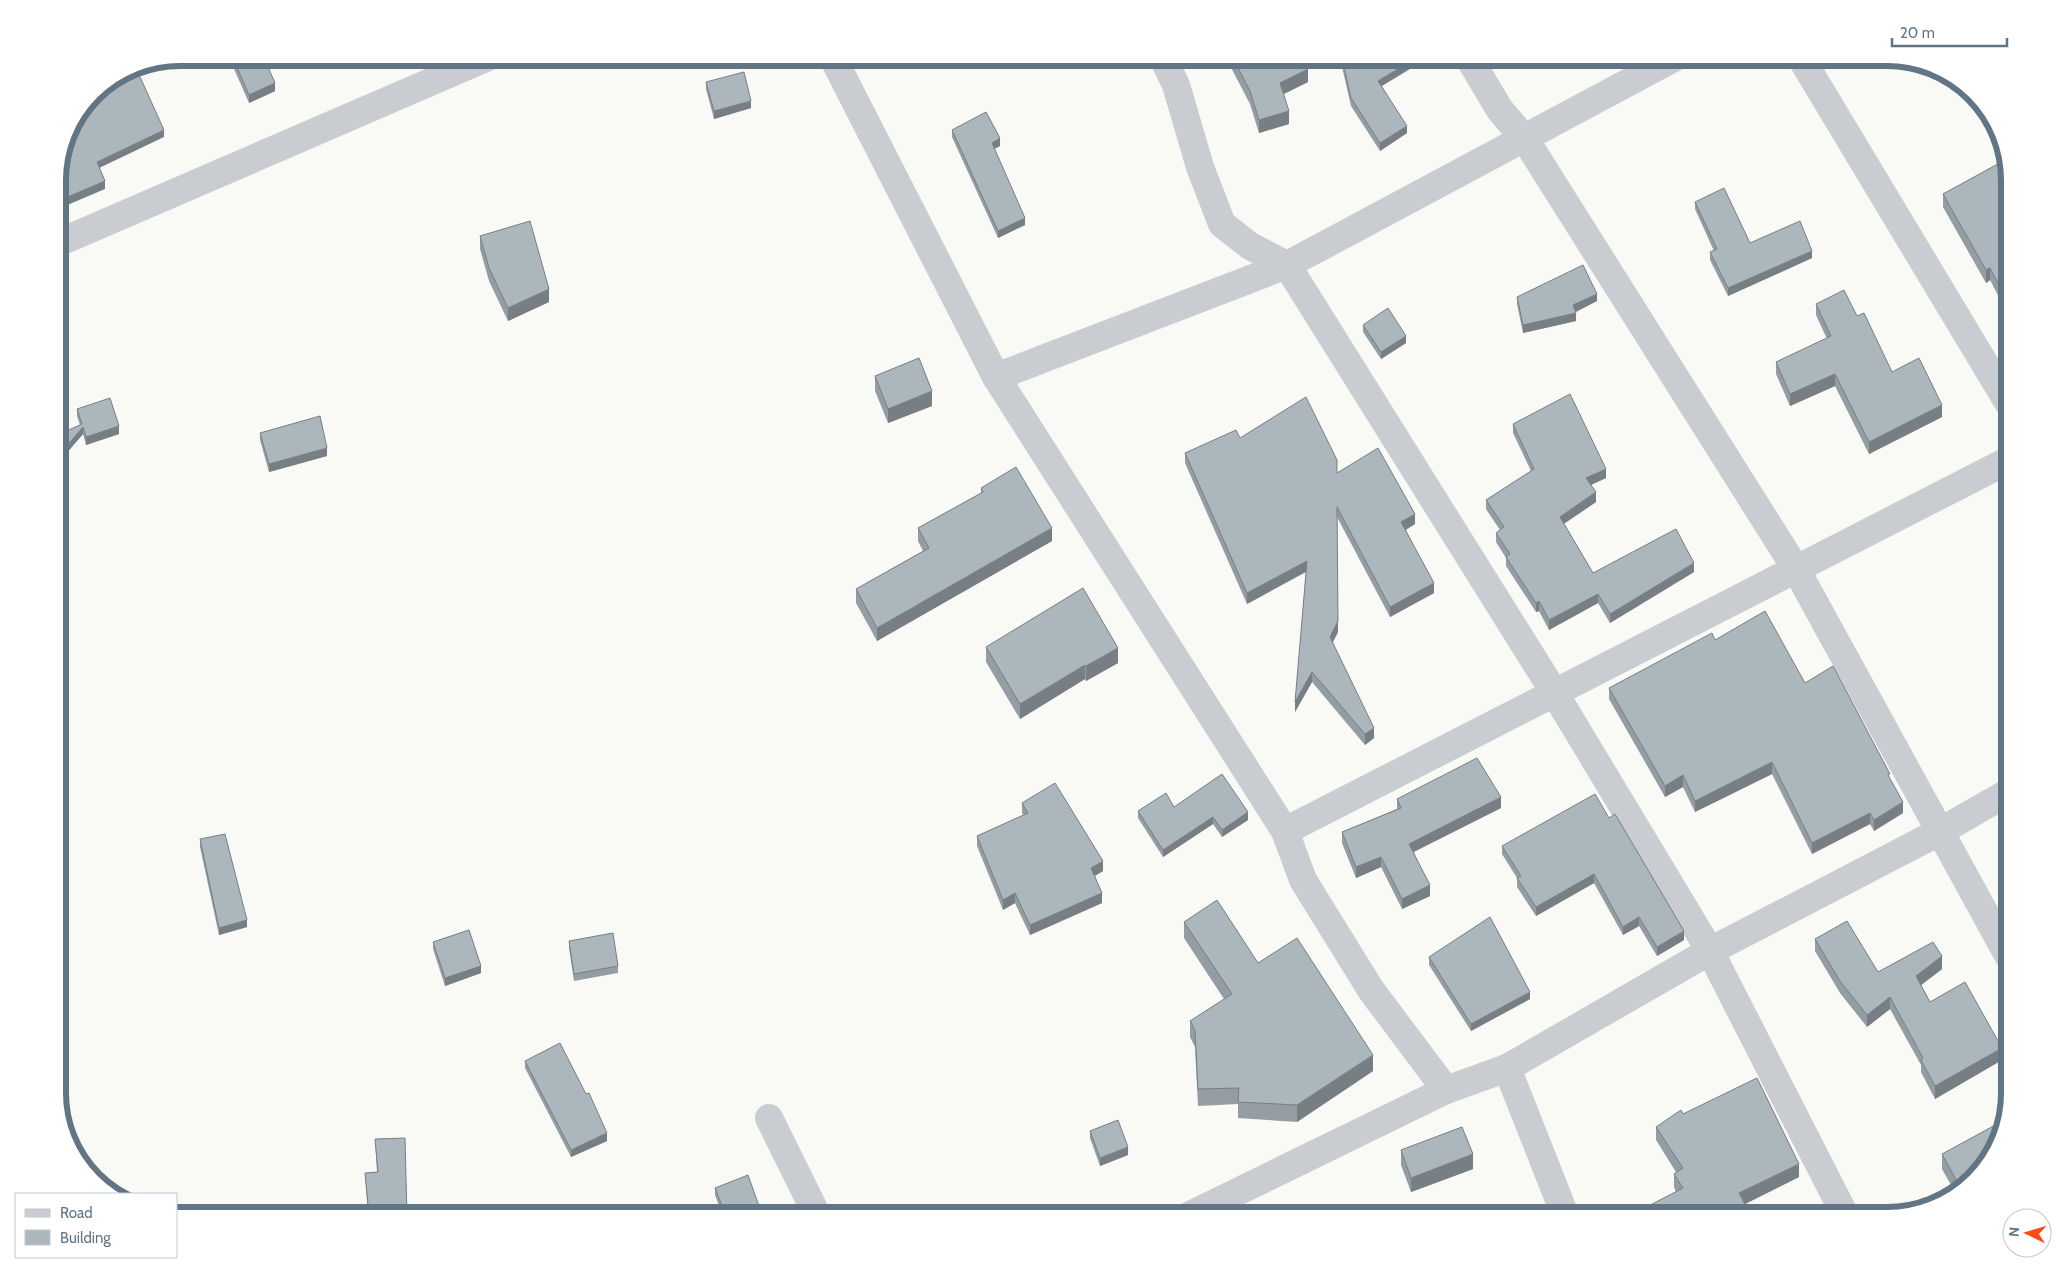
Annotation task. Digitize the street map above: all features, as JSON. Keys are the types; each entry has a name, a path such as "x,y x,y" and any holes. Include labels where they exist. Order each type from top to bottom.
{"street":[{"path":"66,240 467,66"},
{"path":"837,66 996,377 1285,831 1303,880 1365,982 1446,1090"},
{"path":"1167,66 1176,85 1200,167 1222,224 1250,246 1287,265 1554,692 1710,951 1840,1207"},
{"path":"1474,66 1500,110 1525,139 1796,569 1939,832 2001,941"},
{"path":"996,377 1287,265 1659,66"},
{"path":"1806,66 2001,391"},
{"path":"1285,831 2001,464"},
{"path":"1208,1207 1446,1090 1508,1068 1710,951 1939,832 2001,797"},
{"path":"1508,1068 1562,1207"},
{"path":"769,1118 813,1207"}],"building":[{"path":"236,66 268,66 275,83 249,95"},
{"path":"1237,66 1308,66 1308,69 1280,83 1289,111 1259,120 1250,91"},
{"path":"1344,66 1403,66 1378,81 1407,126 1380,143 1351,98"},
{"path":"744,72 751,101 714,111 706,82"},
{"path":"139,74 164,130 97,162 105,181 66,198 66,173 70,151 78,130 90,111 117,85"},
{"path":"986,112 1000,138 992,143 1025,218 998,231 952,130"},
{"path":"2000,163 2001,289 1990,268 1986,270 1943,194"},
{"path":"1724,188 1750,243 1800,221 1812,251 1728,288 1710,252 1717,249 1695,202"},
{"path":"530,221 549,289 508,308 489,268 480,236"},
{"path":"1583,265 1597,294 1573,305 1576,313 1523,325 1517,297"},
{"path":"1844,290 1857,316 1864,313 1892,372 1919,358 1942,405 1869,442 1835,374 1790,394 1776,362 1831,336 1816,304"},
{"path":"1388,308 1406,336 1381,352 1363,325"},
{"path":"919,358 932,391 888,409 875,376"},
{"path":"1570,394 1606,469 1586,478 1596,492 1560,517 1593,573 1676,529 1694,563 1610,614 1598,594 1549,620 1539,601 1536,603 1506,557 1510,554 1496,533 1504,527 1486,500 1534,469 1513,424"},
{"path":"1306,397 1337,460 1337,473 1378,448 1415,514 1401,522 1434,583 1390,607 1337,507 1338,621 1330,637 1374,728 1365,734 1312,672 1295,702 1307,561 1247,593 1185,453 1236,430 1240,438"},
{"path":"110,398 119,426 86,437 83,427 66,447 66,431 82,424 77,409"},
{"path":"320,416 327,448 269,464 260,433"},
{"path":"1016,467 1052,528 877,628 856,589 929,548 918,528 983,492 981,488"},
{"path":"1083,588 1118,648 1085,665 1020,704 986,647"},
{"path":"1765,611 1805,683 1833,666 1903,802 1874,820 1870,813 1812,843 1772,762 1695,801 1683,775 1665,786 1609,688 1712,633 1715,640"},
{"path":"1477,758 1501,797 1409,844 1430,885 1402,899 1381,857 1356,867 1342,832 1401,808 1397,799"},
{"path":"1222,774 1248,812 1222,830 1213,817 1163,850 1138,811 1166,793 1174,807"},
{"path":"1055,783 1103,861 1091,868 1102,893 1030,925 1015,893 1003,900 977,836 1028,813 1022,803"},
{"path":"1595,794 1609,818 1615,814 1684,931 1657,947 1639,917 1623,927 1594,874 1536,907 1517,878 1521,876 1502,846"},
{"path":"225,834 247,920 219,928 200,839"},
{"path":"1217,900 1258,963 1297,938 1373,1055 1297,1105 1238,1102 1239,1088 1198,1089 1195,1030 1190,1021 1232,994 1184,922"},
{"path":"1490,917 1530,992 1471,1024 1429,957"},
{"path":"1847,921 1878,972 1933,942 1942,956 1916,976 1930,1002 1965,982 2001,1049 1935,1086 1921,1060 1923,1058 1890,997 1867,1015 1840,981 1815,939"},
{"path":"469,930 481,966 445,978 433,942"},
{"path":"613,933 618,966 574,974 569,941"},
{"path":"560,1043 586,1094 589,1093 607,1133 571,1150 525,1061"},
{"path":"1757,1078 1799,1164 1739,1193 1746,1207 1646,1207 1683,1188 1674,1174 1683,1168 1656,1127 1681,1110 1683,1114"},
{"path":"1118,1120 1128,1147 1100,1158 1090,1131"},
{"path":"1996,1125 1985,1150 1977,1162 1957,1182 1942,1154"},
{"path":"1462,1127 1473,1154 1411,1178 1401,1150"},
{"path":"405,1138 407,1207 368,1207 365,1173 378,1172 375,1139"},
{"path":"748,1175 759,1206 722,1207 715,1188"}]}
